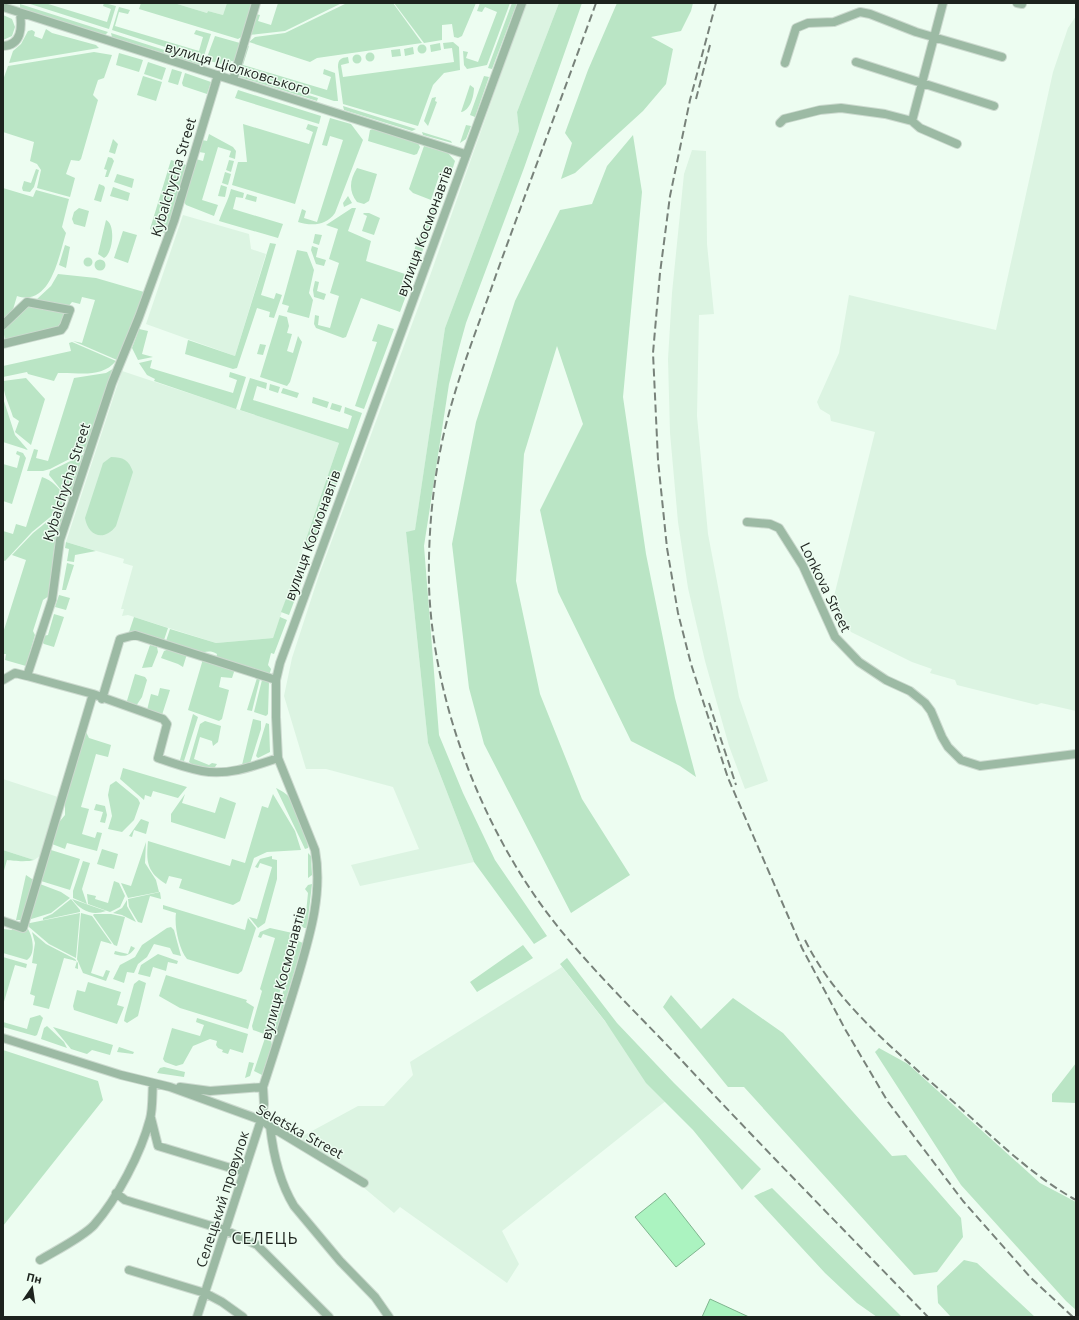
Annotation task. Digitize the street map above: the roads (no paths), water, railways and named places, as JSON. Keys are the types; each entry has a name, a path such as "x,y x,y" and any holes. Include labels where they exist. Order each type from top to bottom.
{"street":[{"path":"233,80 256,3"},
{"name":"вулиця Космонавтів","path":"263,1087 310,934 318,889 318,865 315,850 278,758 276,744 276,680 289,634 522,3"},
{"path":"912,121 921,82 943,3"},
{"name":"вулиця Ціолковського","path":"3,7 465,154"},
{"path":"785,63 796,28 808,23 834,22 860,12 870,14 916,32 1002,57"},
{"path":"3,46 13,44 20,34 22,28 20,13"},
{"path":"856,62 994,106"},
{"name":"Kybalchycha Street","path":"27,676 53,595 57,549 112,383 139,317 174,221 218,75"},
{"path":"780,123 784,119 820,110 840,108 885,114 912,121 920,128 957,144"},
{"path":"3,325 27,302 70,310 61,330 3,344"},
{"name":"Lonkova Street","path":"746,522 770,524 779,528 803,566 834,637 842,646 875,673 918,696 931,711 948,747 961,760 980,766 1076,754"},
{"path":"102,699 120,639 135,635 276,680"},
{"path":"3,680 15,673 27,676 93,694 102,699 166,722 158,758 202,771 218,772 238,770 278,758"},
{"path":"3,921 23,928 93,694"},
{"name":"Seletska Street","path":"3,1038 121,1075 153,1083 261,1120 364,1183"},
{"path":"40,1260 93,1226 116,1193 144,1138 150,1118 153,1083"},
{"name":"Seletska Street","path":"153,1083 210,1091 263,1087"},
{"name":"Селецький провулок","path":"197,1317 261,1120 264,1104 263,1087"},
{"path":"150,1118 158,1146 244,1172"},
{"path":"270,1126 281,1176 288,1196 294,1206 340,1261 375,1297 389,1317"},
{"path":"116,1193 125,1200 225,1230 257,1245 329,1317"},
{"path":"129,1270 205,1293 222,1302 244,1317"}],"railway":[{"path":"596,3 466,358 442,442 431,514 429,586 433,630 440,674 451,718 465,761 503,844 526,882 566,937 582,956 775,1159 928,1317"},
{"path":"716,3 690,100 670,196 660,273 653,353 658,460 667,548 678,613 691,664 728,778 802,948 845,1029 888,1102 963,1201 1031,1278 1073,1317"},
{"path":"696,99 710,45"},
{"path":"709,703 736,785"},
{"path":"805,940 835,987 872,1029 1028,1168 1076,1200"}],"district":[{"name":"СЕЛЕЦЬ","path":"265,1238"}]}
